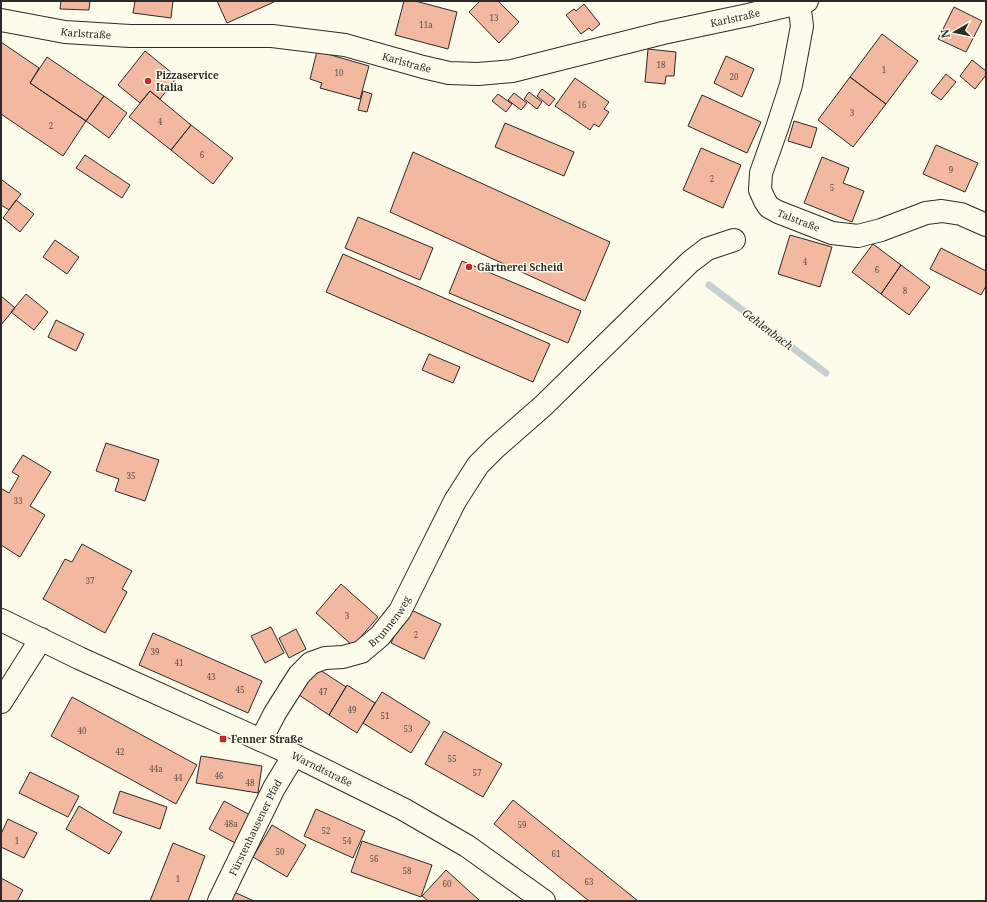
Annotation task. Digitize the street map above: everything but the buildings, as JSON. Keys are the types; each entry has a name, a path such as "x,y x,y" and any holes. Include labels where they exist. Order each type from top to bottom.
{"street":[{"name":"Karlstraße","path":"1,20 65,32 123,36 272,36 345,45 450,73 478,74 512,71 664,33 803,2"},
{"name":"Talstraße","path":"803,2 802,26 791,85 761,173 760,190 769,207 832,233 858,236 881,230 926,213 942,211 961,214 986,226"},
{"name":"Brunnenweg","path":"261,740 275,713 299,676 311,663 325,658 361,652 380,636 400,611 455,500 478,465 494,448 543,406 690,262 708,249 734,240"},
{"name":"Warndtstraße","path":"1,620 79,658 294,755 410,812 467,846 544,901"},
{"path":"1,702 41,639"},
{"name":"Fürstenhausener Pfad","path":"219,901 271,795 294,755"}],"waterway":[{"name":"Gehlenbach","path":"709,285 826,373"}],"place":[{"name":"Pizzaservice Italia","path":"148,81"},
{"name":"Gärtnerei Scheid","path":"469,267"},
{"name":"Fenner Straße","path":"223,739"}]}
